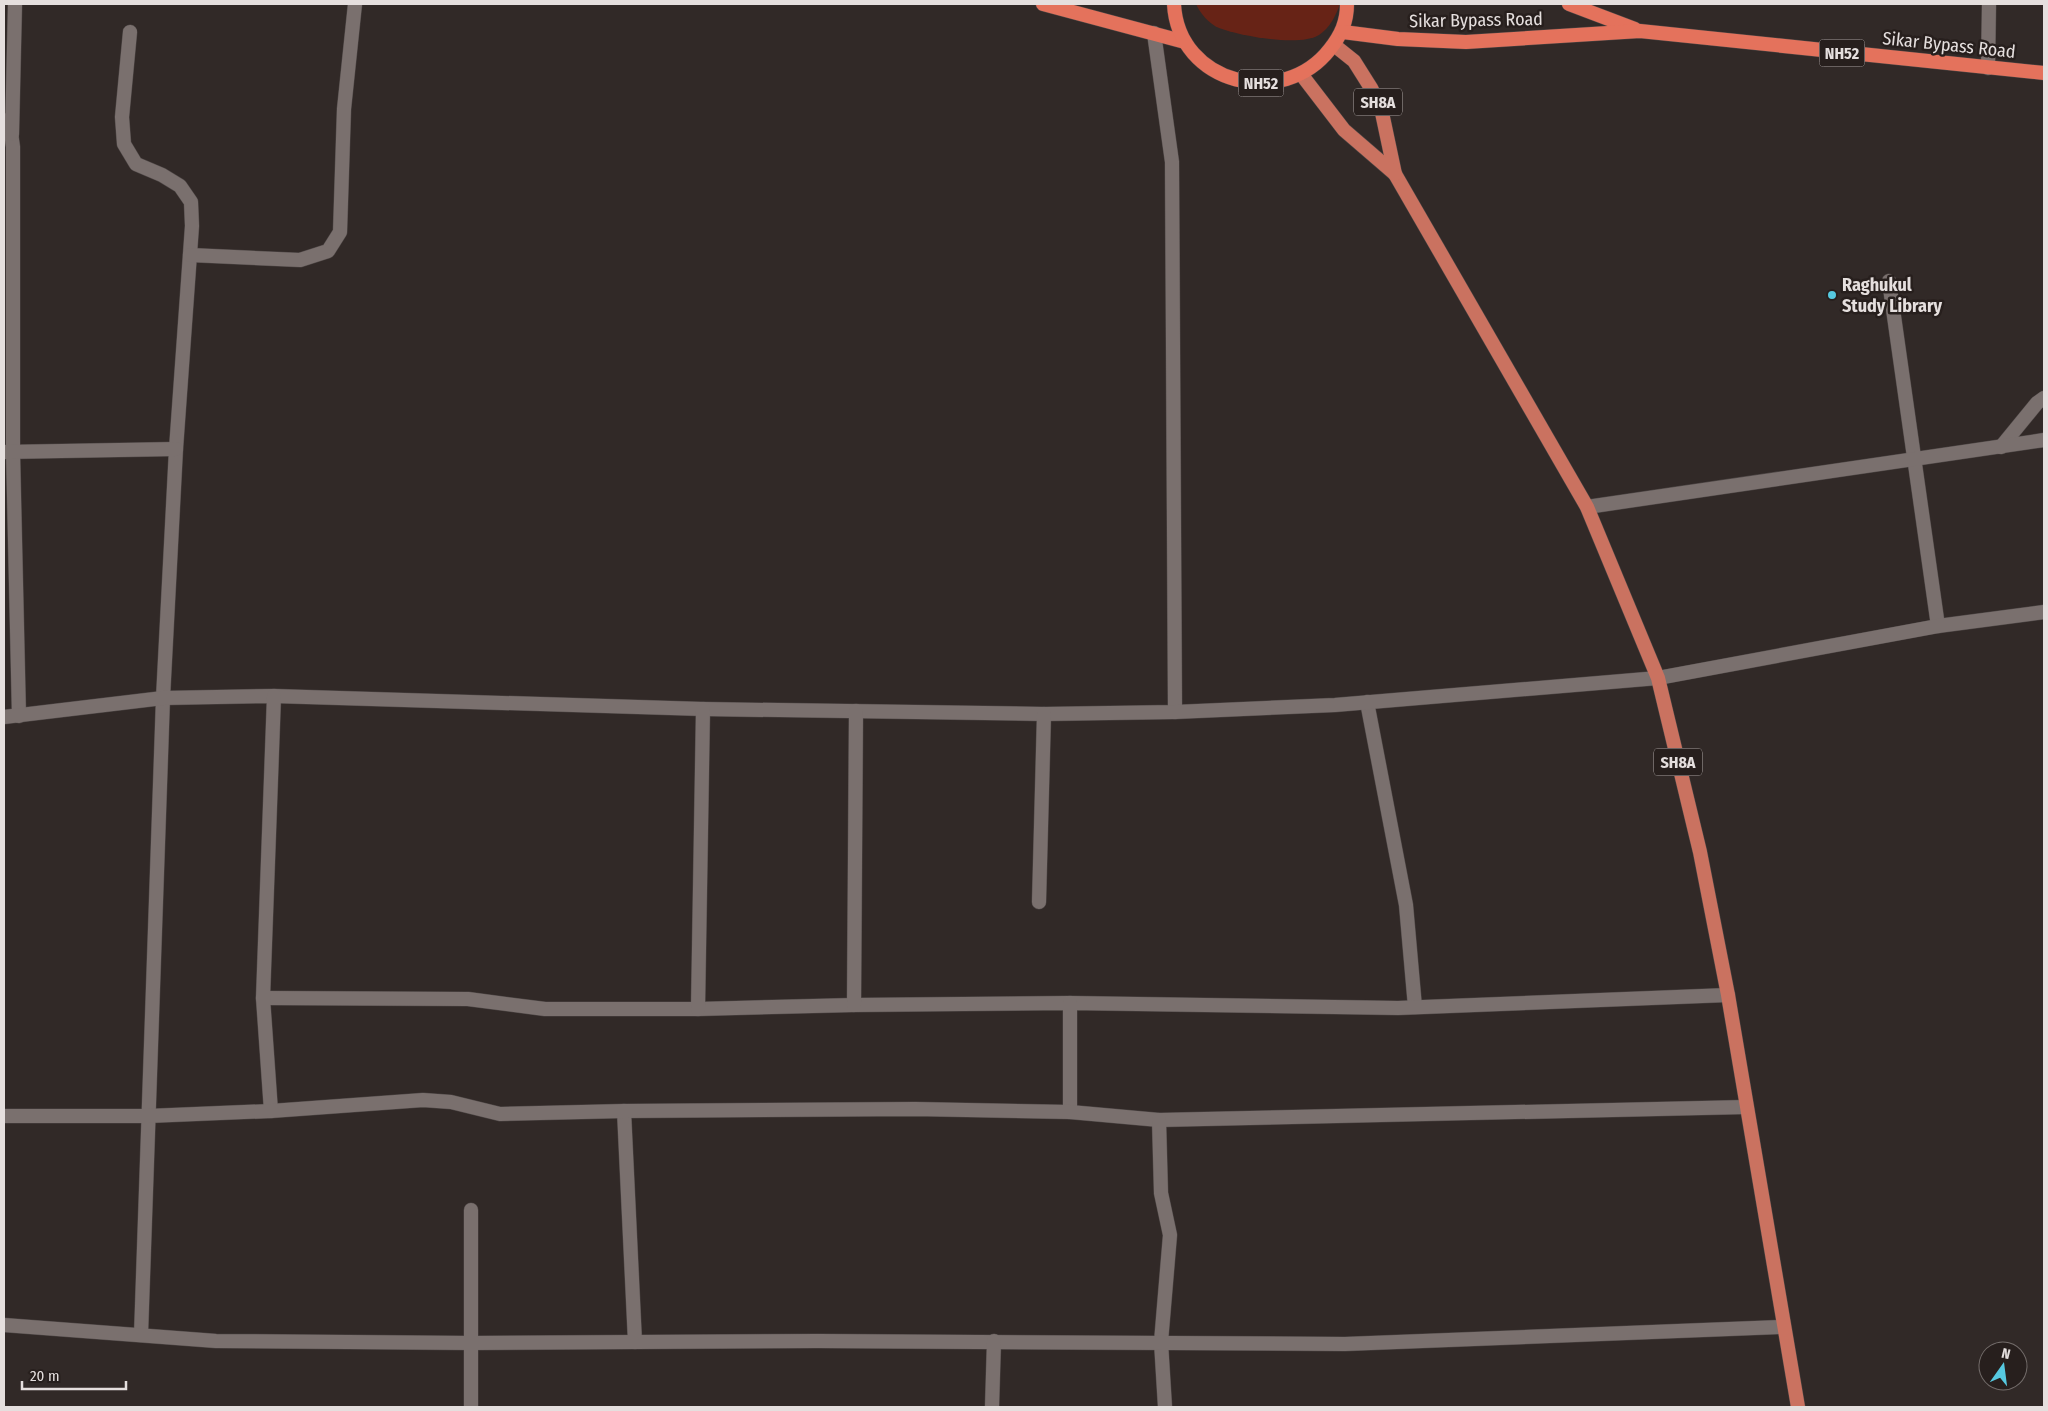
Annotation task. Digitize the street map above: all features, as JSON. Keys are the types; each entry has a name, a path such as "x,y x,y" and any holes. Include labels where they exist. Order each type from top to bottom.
{"highway":[{"path":"1042,4 1185,42"},
{"name":"NH52","path":"1174,4 1175,15 1185,42 1202,62 1225,77 1250,84 1276,83 1301,74 1324,57 1343,32 1347,4"},
{"name":"Sikar Bypass Road","path":"1569,4 1640,31"},
{"name":"Sikar Bypass Road","path":"1343,32 1398,40 1466,42 1640,31 2044,73"}],"main road":[{"name":"SH8A","path":"1334,45 1354,61 1380,108 1395,174 1587,507 1658,678 1700,852 1728,995 1798,1407"},
{"name":"SH8A","path":"1301,74 1344,130 1395,174"}],"street":[{"path":"15,4 8,452 19,716"},
{"path":"190,255 300,260 328,251 332,245 340,232 344,109 355,4"},
{"path":"1988,68 1989,4"},
{"path":"130,32 122,117 124,144 136,164 162,175 180,186 191,202 192,226 176,448 163,698 141,1335"},
{"path":"1154,33 1172,162 1175,712"},
{"path":"4,120 10,125 12,142"},
{"path":"1889,281 1916,460 1938,626"},
{"path":"2001,447 2037,403 2044,398"},
{"path":"1587,507 2044,440"},
{"path":"8,452 176,448"},
{"path":"4,717 163,698 274,696 703,709 1044,714 1175,712 1367,702 1658,678 1938,626 2044,612"},
{"path":"271,1111 263,998 274,696"},
{"path":"1367,702 1406,905 1415,1007"},
{"path":"698,1009 703,709"},
{"path":"854,1004 856,711"},
{"path":"1040,902 1044,714"},
{"path":"263,998 468,999 545,1009 698,1009 854,1004 1415,1007 1728,995"},
{"path":"1070,1004 1070,1112"},
{"path":"4,1116 148,1116 271,1111 423,1100 451,1102 500,1114 624,1111 914,1110 1070,1112 1159,1120 1746,1107"},
{"path":"624,1111 635,1342"},
{"path":"1159,1120 1161,1193 1170,1235 1162,1342 1165,1407"},
{"path":"471,1407 472,1210"},
{"path":"4,1325 216,1340 472,1343 994,1341 1345,1344 1783,1327"},
{"path":"992,1407 994,1341"}],"shaded area":[{"path":"1196,4 1340,4 1329,25 1319,35 1298,40 1285,40 1255,37 1219,28 1205,18"}],"place":[{"name":"Raghukul Study Library","path":"1832,295"}]}
